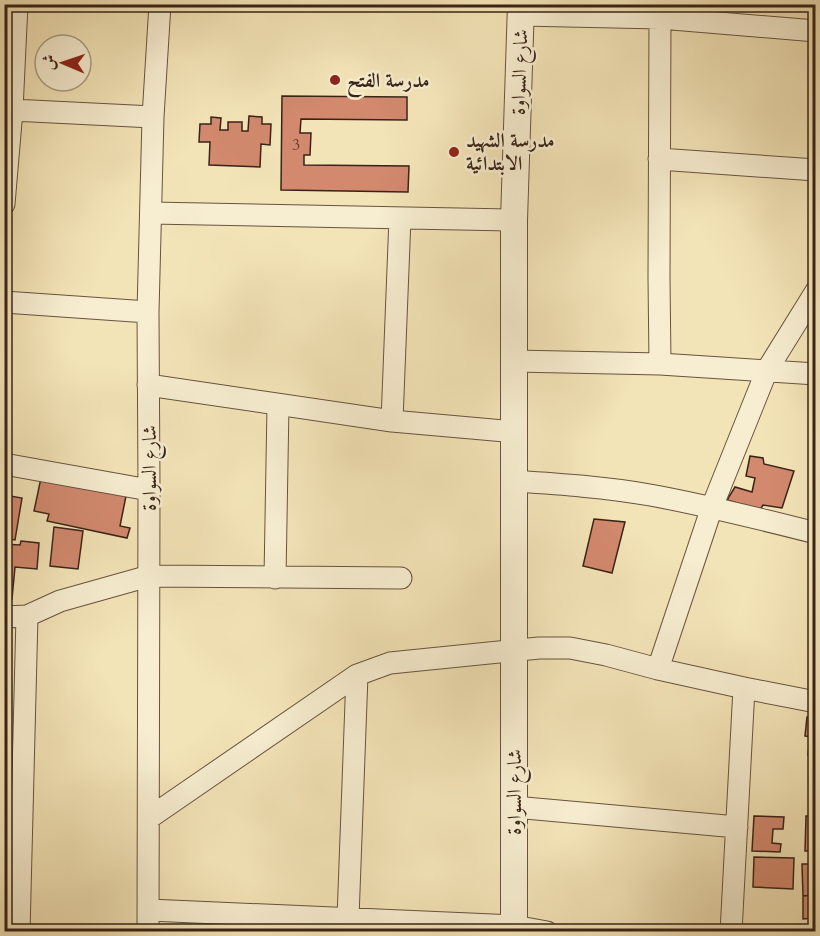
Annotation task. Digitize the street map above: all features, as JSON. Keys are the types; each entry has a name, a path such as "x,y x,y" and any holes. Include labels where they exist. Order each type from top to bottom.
{"street":[{"path":"4,204 17,4"},
{"name":"شارع السواوة","path":"148,932 148,312 153,117 160,4"},
{"path":"521,10 660,18 816,31"},
{"name":"شارع السواوة","path":"514,929 514,220 521,10"},
{"path":"660,18 658,278 660,364"},
{"path":"10,96 153,117"},
{"path":"659,159 816,170"},
{"path":"151,213 514,220"},
{"path":"392,421 400,218"},
{"path":"658,669 712,507 767,370 816,291"},
{"path":"4,302 148,312"},
{"path":"514,361 660,364 816,374"},
{"path":"148,385 392,421 515,432"},
{"path":"275,578 278,405"},
{"path":"4,464 149,490"},
{"path":"514,481 650,495 712,507 816,533"},
{"path":"4,617 27,616 60,601 149,576 401,578"},
{"path":"19,932 13,848 27,616"},
{"path":"149,818 357,675 390,663 514,650 570,648 816,702"},
{"path":"348,918 357,675"},
{"path":"731,932 744,688"},
{"path":"514,807 737,826"},
{"path":"149,910 348,918 547,932"}],"building":[{"path":"353,4 385,4 384,8 353,7"},
{"path":"282,96 407,97 407,120 301,119 300,133 311,133 310,155 304,155 304,165 409,166 408,192 281,190"},
{"path":"249,116 262,117 262,124 271,124 270,145 261,144 260,167 209,165 210,142 199,142 200,124 211,124 211,117 221,118 220,130 228,130 228,122 242,122 242,131 248,131"},
{"path":"750,456 763,458 764,464 794,471 782,508 763,505 760,510 727,500 735,487 752,492 755,478 746,476"},
{"path":"41,478 126,496 120,526 130,528 127,538 47,521 49,514 34,511"},
{"path":"4,495 22,498 15,540 4,538"},
{"path":"594,519 625,522 612,573 583,566"},
{"path":"54,527 83,531 78,569 50,566"},
{"path":"21,541 39,543 37,569 15,567 12,599 4,598 4,544 20,545"},
{"path":"807,717 816,718 816,756 808,755 810,737 805,736"},
{"path":"754,816 784,817 783,829 773,829 772,843 781,844 780,852 752,851"},
{"path":"806,816 816,816 816,851 805,851"},
{"path":"754,857 794,858 793,889 753,887"},
{"path":"802,864 816,864 816,895 803,896"},
{"path":"816,895 816,918 803,919 803,896"}],"place":[{"name":"مدرسة الفتح","path":"335,80"},
{"name":"مدرسة الشهيد الابتدائية","path":"454,152"}]}
